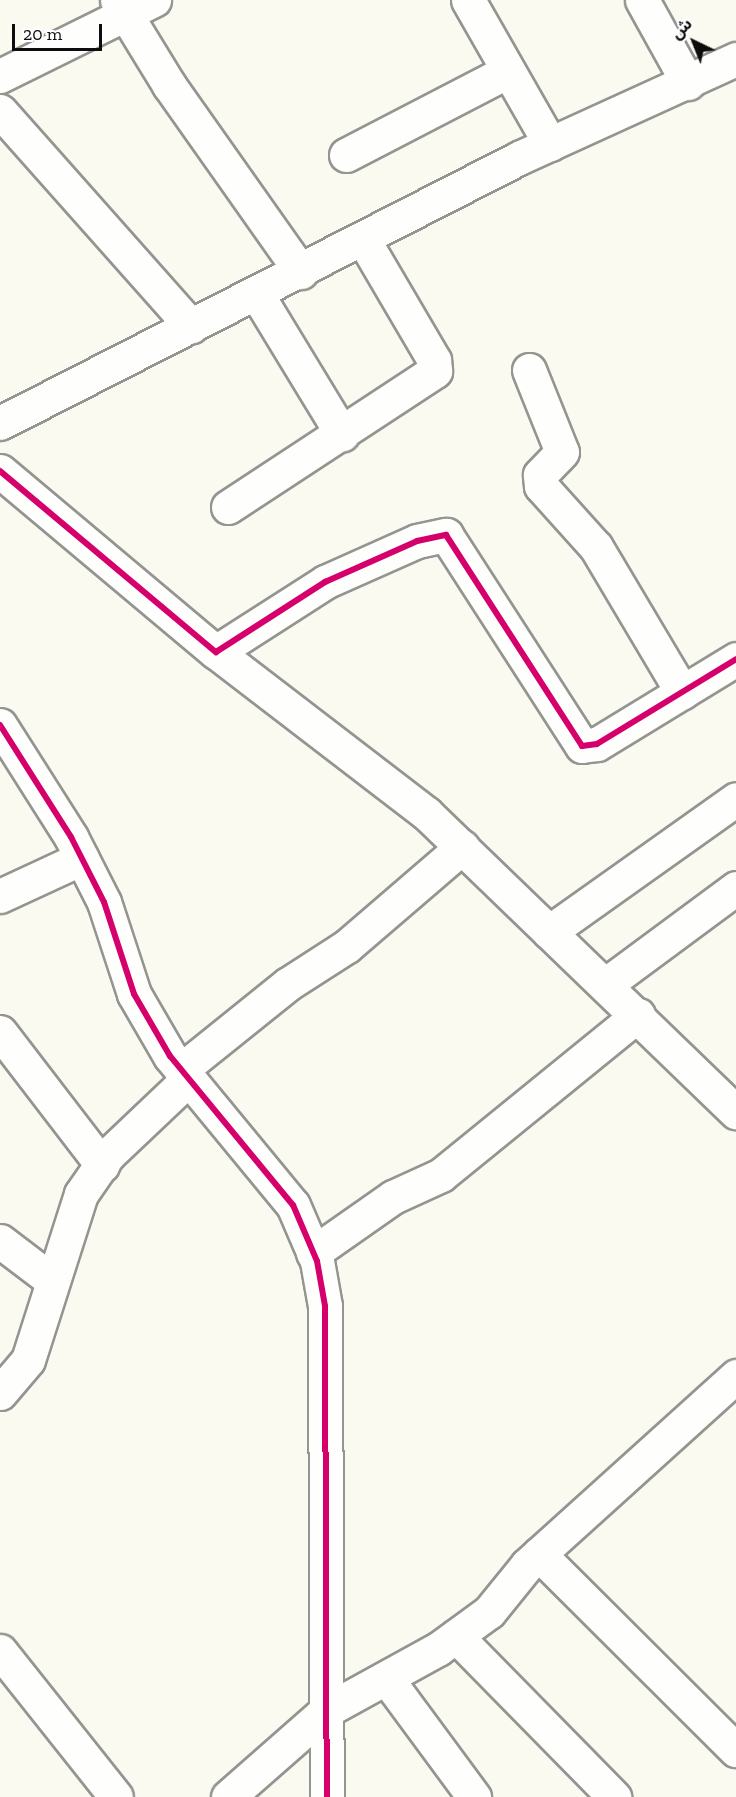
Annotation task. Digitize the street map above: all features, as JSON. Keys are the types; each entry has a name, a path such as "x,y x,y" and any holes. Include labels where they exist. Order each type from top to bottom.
{"street":[{"path":"468,0 550,144"},
{"path":"642,0 688,83"},
{"path":"0,76 133,5 301,272"},
{"path":"0,423 191,326 258,296 363,239 550,144 688,83 736,59"},
{"path":"346,155 508,71"},
{"path":"0,111 191,326"},
{"path":"228,507 425,381 436,364 363,239"},
{"path":"258,296 342,434"},
{"path":"529,370 562,452 540,475 541,486 596,547 682,692"},
{"path":"0,471 216,652 426,813 736,1112"},
{"path":"216,652 325,582 417,541 446,535 582,746 597,744 736,659"},
{"path":"0,725 82,858 104,902 134,994 184,1075 293,1205 313,1253 326,1306 327,1797"},
{"path":"549,932 736,799"},
{"path":"0,1393 28,1360 50,1279 81,1194 102,1165 184,1075 288,984 347,946 462,847"},
{"path":"0,896 82,858"},
{"path":"605,985 736,888"},
{"path":"313,1253 393,1197 441,1175 638,1015"},
{"path":"0,1032 102,1165"},
{"path":"0,1241 50,1279"},
{"path":"228,1797 327,1710 387,1679 456,1636 489,1612 539,1554 736,1376"},
{"path":"539,1554 736,1750"},
{"path":"456,1636 614,1797"},
{"path":"0,1651 116,1797"},
{"path":"387,1679 474,1797"}],"cycle path":[{"path":"0,471 216,652 325,582 417,541 446,535 582,746 597,744 736,659"},
{"path":"0,725 71,837 104,902 134,994 170,1056 293,1205 317,1261 325,1306 327,1797"}]}
